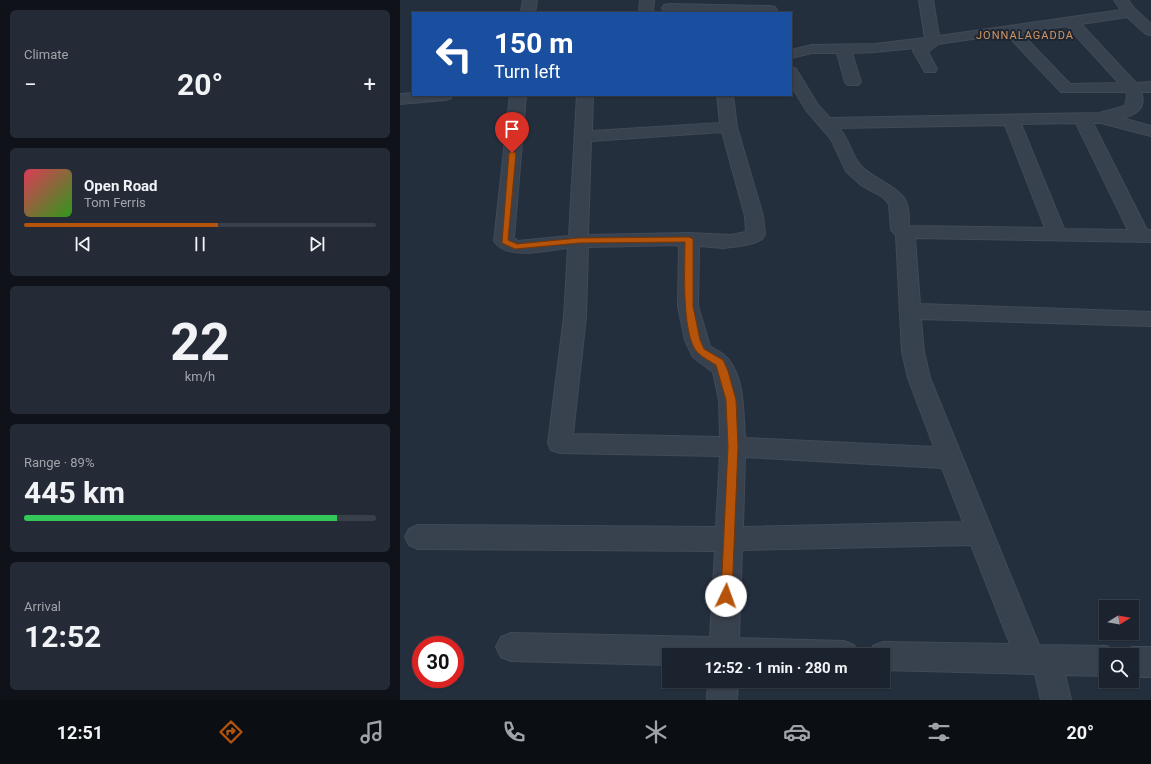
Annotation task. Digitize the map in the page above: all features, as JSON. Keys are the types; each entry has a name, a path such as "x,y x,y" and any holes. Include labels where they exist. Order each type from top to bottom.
{"street":[{"path":"528,12 530,0"},
{"path":"646,12 647,0"},
{"path":"926,0 933,41"},
{"path":"792,54 812,49 875,48 933,41 1126,13 1125,6"},
{"path":"1125,6 1151,31"},
{"path":"669,8 770,8"},
{"path":"825,123 1099,118 1121,114 1133,109 1135,96 1132,88 1070,20"},
{"path":"1009,29 1066,89 1151,87"},
{"path":"930,69 920,51 933,41"},
{"path":"843,48 853,82"},
{"path":"792,74 812,107 839,138 852,167 867,181 889,193 898,203 900,230 905,232 1146,236 1082,118"},
{"path":"400,99 434,96"},
{"path":"518,96 504,241 515,247 579,241 689,239 731,241 747,240 755,236 754,216 729,127 725,96"},
{"path":"585,96 575,317 560,443 733,447 950,458"},
{"path":"1099,118 1151,131"},
{"path":"1011,119 1057,235"},
{"path":"584,137 729,127"},
{"path":"905,232 913,352 919,378 980,534 1056,700"},
{"path":"689,239 688,306 696,340 701,351 720,363 724,371 731,400 733,447 724,648"},
{"path":"911,310 1151,318"},
{"path":"418,537 729,539 980,534"},
{"path":"511,647 662,658"},
{"path":"890,656 1099,661"},
{"path":"1139,662 1151,662"},
{"path":"722,688 722,700"}],"district":[{"name":"JONNALAGADDA","path":"1025,35"}],"route":[{"path":"512,153 504,241 515,247 579,241 689,239 688,306 696,340 701,351 720,363 724,371 731,400 733,447 726,596"}]}
